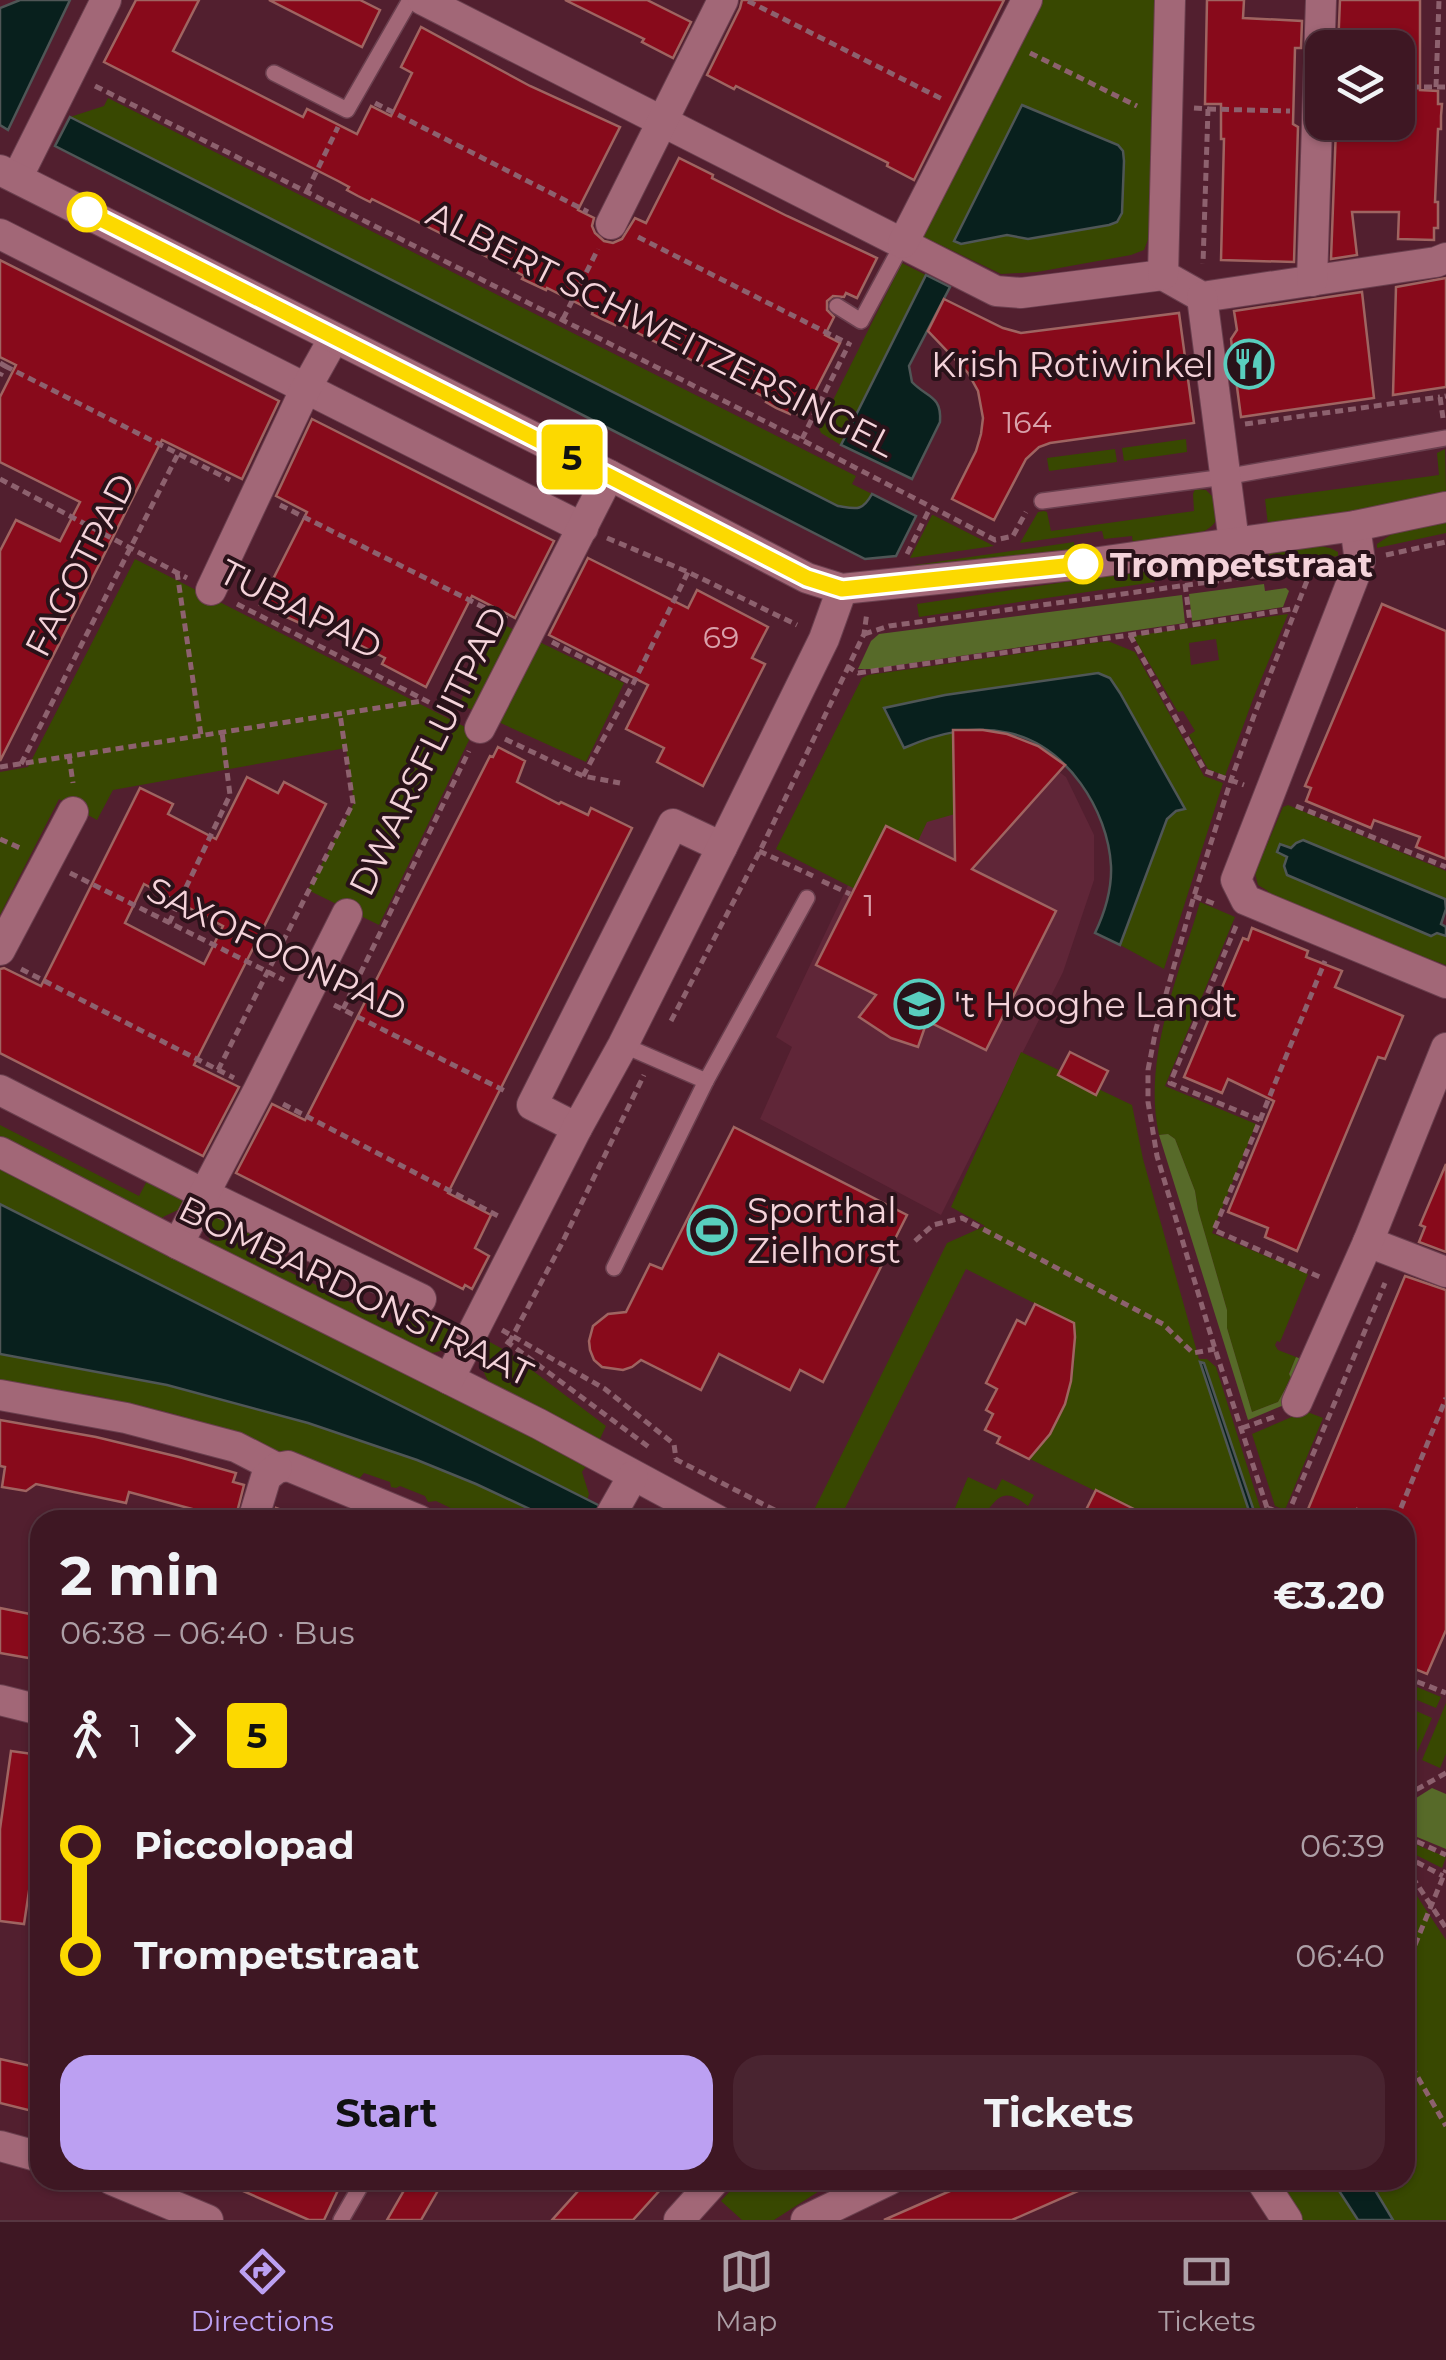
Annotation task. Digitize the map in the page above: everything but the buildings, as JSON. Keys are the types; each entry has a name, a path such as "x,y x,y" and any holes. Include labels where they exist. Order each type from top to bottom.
{"street":[{"path":"106,0 70,73 8,174 807,578 842,589 1092,563 1355,526 1446,507"},
{"path":"423,0 996,291 1022,293 1162,275 1202,297 1446,258"},
{"path":"611,224 723,0"},
{"path":"902,243 1027,0"},
{"path":"1162,275 1177,114 1170,0"},
{"path":"1321,30 1322,0"},
{"path":"1312,281 1317,140"},
{"path":"0,234 583,528"},
{"path":"1202,297 1234,542"},
{"path":"210,590 306,388 334,338"},
{"name":"DWARSFLUITPAD","path":"480,728 609,476"},
{"path":"1355,526 1360,561 1236,880 1246,900 1446,984"},
{"path":"449,1379 722,847 824,639 842,589"},
{"path":"0,950 73,800"},
{"path":"577,1128 532,1105 673,824 722,847"},
{"name":"DWARSFLUITPAD","path":"178,1244 346,914"},
{"path":"1297,1402 1368,1242 1446,1048"},
{"name":"BOMBARDONSTRAAT","path":"0,1090 421,1299"},
{"name":"BOMBARDONSTRAAT","path":"0,1152 539,1424 620,1499 676,1500 696,1510"},
{"path":"1368,1242 1446,1272"},
{"path":"0,1395 126,1418 236,1446 278,1468"},
{"path":"256,1510 266,1477 288,1466 395,1510"},
{"path":"0,1700 30,1708"},
{"path":"0,2146 30,2154"},
{"path":"136,2190 208,2220"},
{"path":"679,2220 706,2190"},
{"path":"806,2220 864,2190"},
{"path":"1268,2190 1288,2220"}],"lane":[{"path":"274,73 346,110 410,0"},
{"path":"837,306 861,321 902,243"},
{"path":"1042,502 1225,477 1446,438"},
{"path":"614,1268 706,1081 806,898"},
{"path":"623,1045 706,1081"},
{"path":"341,2220 358,2190"}],"path":[{"path":"747,0 969,112"},
{"path":"1436,87 1439,0"},
{"path":"1006,41 1177,114 1208,109 1305,112"},
{"name":"ALBERT SCHWEITZERSINGEL","path":"70,73 995,540 1013,536 1028,508 1042,502"},
{"path":"1415,86 1446,87"},
{"path":"1202,297 1208,109"},
{"path":"306,191 346,110"},
{"path":"562,320 611,224"},
{"path":"802,440 861,321"},
{"path":"0,376 2,365 633,684"},
{"path":"1218,427 1440,396"},
{"name":"FAGOTPAD","path":"22,764 178,454"},
{"name":"TUBAPAD","path":"0,479 480,728 583,776 620,783"},
{"path":"583,528 688,572 824,639"},
{"path":"1360,561 1446,542"},
{"path":"509,1343 760,850 864,634 889,626 1312,568 1231,780 1194,896 1148,1070 1148,1102 1157,1156 1215,1349 1267,1508 1272,1510"},
{"path":"1183,570 1190,624"},
{"path":"177,572 201,735"},
{"path":"583,776 688,572"},
{"path":"847,666 858,673 1297,608"},
{"path":"0,767 425,700"},
{"name":"DWARSFLUITPAD","path":"218,1070 353,803 340,714"},
{"name":"DWARSFLUITPAD","path":"343,1009 480,728"},
{"path":"169,923 230,795 222,732"},
{"path":"69,756 73,800"},
{"name":"SAXOFOONPAD","path":"0,839 532,1105"},
{"path":"760,850 850,894"},
{"path":"1246,900 1170,1084 1260,1120"},
{"path":"1335,938 1214,1230 1348,1289"},
{"path":"915,1241 933,1225 962,1218 1162,1324 1193,1353 1215,1349"},
{"path":"1290,1510 1397,1253"},
{"name":"BOMBARDONSTRAAT","path":"477,1327 509,1343 654,1451"},
{"path":"1400,1510 1446,1398"},
{"path":"676,1500 678,1482 668,1462 676,1459 774,1510"},
{"path":"1415,1681 1446,1694"},
{"path":"1415,1790 1446,1773"},
{"path":"1415,1841 1446,1855"},
{"path":"1415,1861 1445,1875 1415,1946"},
{"path":"1415,1882 1446,1928"},
{"path":"1415,2072 1446,2126"}],"shaded area":[{"path":"20,0 70,0 8,130 0,125 0,8"},
{"path":"1022,105 1118,145 1124,161 1122,213 1117,222 1109,225 1028,239 1007,235 961,244 954,241"},
{"path":"70,117 838,506 858,508 872,494 916,516 896,556 865,559 55,146"},
{"path":"926,275 950,287 909,366 912,382 936,402 940,413 940,422 912,479 841,445"},
{"path":"1098,673 1110,678 1120,693 1185,809 1167,819 1120,945 1095,933 1110,884 1108,845 1093,803 1066,766 1030,740 995,731 955,732 904,748 884,708"},
{"name":"'t Hooghe Landt","path":"1019,742 1066,777 1094,835 1094,880 1063,972 941,1215 760,1119 792,1047 776,1037 878,822"},
{"path":"1303,840 1445,899 1441,924 1446,927 1446,936 1431,936 1287,875 1287,857 1277,852 1280,844 1291,848"},
{"path":"0,1204 608,1510 532,1510 417,1460 308,1423 167,1385 0,1354"},
{"path":"1200,1362 1204,1363 1254,1510 1249,1510"},
{"path":"1338,2190 1375,2190 1393,2220 1358,2220"}],"green space":[{"path":"1041,0 1160,0 1152,215 1144,250 1037,272 1001,274 922,236","holes":["1118,145 1123,151 1122,213 1117,222 1028,239 1007,235"]},
{"path":"108,98 856,476 852,484 872,494 858,508 838,506 70,117 104,106"},
{"path":"902,263 926,275 841,445 819,428"},
{"path":"1186,439 1187,452 1124,461 1122,448"},
{"path":"1115,449 1117,462 1049,471 1047,458"},
{"path":"1445,449 1446,492 1374,509 1268,525 1265,499 1439,475 1437,453"},
{"path":"1195,489 1206,490 1215,499 1217,514 1213,524 1194,535 1133,544 1132,536 1104,539 1102,531 1020,543 1038,512 1047,512 1051,531 1194,511"},
{"path":"933,515 994,546 910,558"},
{"path":"1446,521 1446,533 1377,548 1392,534"},
{"path":"1074,542 1075,552 916,575 915,565"},
{"path":"1319,546 1338,552 1338,556 1271,566 1269,553"},
{"path":"135,559 475,732 379,925 308,890 354,803 346,748 113,790 97,820 59,799 0,915 0,772 28,767"},
{"path":"1153,569 1155,582 919,617 917,604"},
{"path":"1264,584 1265,591 1289,591 1283,607 1192,621 1189,594"},
{"path":"1182,595 1185,623 858,669 871,641 879,634"},
{"path":"1288,614 1225,776 1208,769 1189,735 1195,731 1183,711 1178,712 1133,636","holes":["1216,639 1219,660 1191,665 1189,643"]},
{"path":"500,623 624,683 586,762 459,704"},
{"path":"1108,641 1135,652 1204,776 1223,783 1164,969 1120,945 1167,819 1184,809 1110,678 884,708 904,748 954,731 955,814 927,822 918,841 885,825 855,889 776,849 862,678"},
{"path":"1288,805 1446,871 1446,901 1437,933 1446,936 1446,965 1265,899 1268,891 1258,885 1255,873 1283,807"},
{"path":"1200,902 1235,917 1165,1086 1256,1124 1212,1233 1308,1274 1280,1342 1275,1345 1296,1357 1291,1377 1278,1402 1252,1412 1227,1328 1227,1310 1195,1191 1175,1139 1168,1134 1159,1135 1155,1106 1155,1077 1165,1017"},
{"path":"1021,1052 1132,1105 1143,1159 1199,1359 1207,1359 1216,1367 1261,1510 1254,1510 1203,1363 1249,1510 1128,1510 1030,1459 1053,1427 1067,1396 1074,1363 1074,1323 966,1269 844,1510 814,1510 947,1243 985,1226 951,1207"},
{"path":"0,1125 139,1196 148,1179 185,1199 182,1208 161,1221 0,1139"},
{"path":"1168,1134 1175,1139 1195,1191 1227,1310 1227,1328 1252,1412 1278,1402 1291,1378 1296,1357 1304,1360 1284,1405 1248,1420 1159,1135"},
{"path":"0,1168 580,1462 586,1466 582,1472 589,1494 587,1500 0,1204"},
{"path":"212,1213 282,1247 274,1264 402,1328 417,1307 464,1330 450,1346 431,1353 211,1246 206,1220"},
{"path":"488,1341 606,1426 598,1443 491,1385 482,1364"},
{"path":"0,1354 160,1383 370,1442 532,1510 455,1510 364,1473 358,1480 185,1424 185,1417 159,1410 150,1412 148,1407 86,1394 83,1400 0,1388"},
{"path":"1297,1408 1323,1418 1285,1510 1275,1506 1252,1434 1294,1416"},
{"path":"968,1477 996,1490 1002,1479 1034,1495 1028,1506 1003,1496 988,1510 955,1508"},
{"path":"1415,1686 1441,1697 1436,1708 1415,1699"},
{"path":"1446,1703 1446,1754 1440,1768 1422,1760"},
{"path":"1415,1710 1432,1718 1415,1757"},
{"path":"1432,1788 1446,1794 1446,1849 1415,1836 1415,1799"},
{"path":"1415,1844 1446,1857 1442,1868 1415,1854"},
{"path":"1415,1893 1446,1940 1446,2220 1393,2220 1375,2190 1415,2190"},
{"path":"731,2190 821,2190 774,2220 742,2220 721,2201"},
{"path":"1282,2190 1338,2190 1358,2220 1303,2220"}],"bus line":[{"name":"5","path":"87,212 807,578 842,589 1083,564"}],"place":[{"name":"Krish Rotiwinkel","path":"1249,364"},
{"name":"Trompetstraat","path":"1083,564"},
{"name":"'t Hooghe Landt","path":"919,1004"},
{"name":"Sporthal Zielhorst","path":"712,1230"}]}
